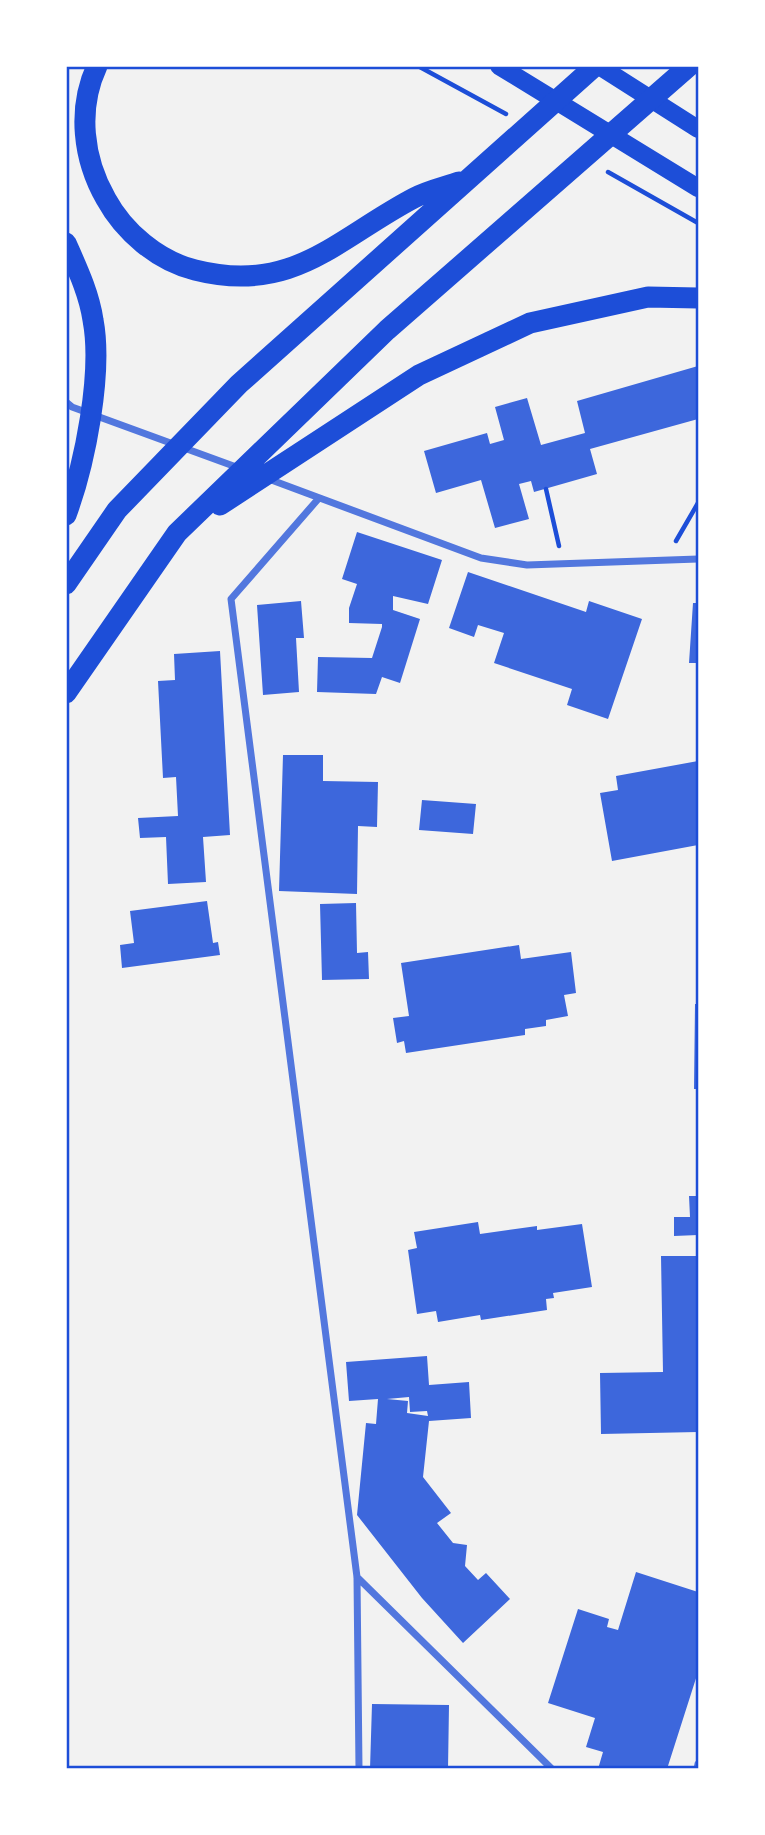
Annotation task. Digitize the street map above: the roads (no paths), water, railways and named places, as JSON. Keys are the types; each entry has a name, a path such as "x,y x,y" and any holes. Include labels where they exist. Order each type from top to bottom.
{"highway":[{"path":"97,66 84,122 91,166 99,186 108,203 140,240 160,257 180,267 243,278 290,269 348,241 415,197 468,179"},
{"path":"66,584 117,510 239,384 597,66"},
{"path":"66,694 177,533 387,330 689,66"},
{"path":"66,243 93,318 98,361 76,488 66,515"},
{"path":"177,533 419,374 530,323 648,297 698,298"}],"main road":[{"path":"597,66 698,129"},
{"path":"504,70 698,188"}],"street":[{"path":"69,404 481,558 527,565 698,559"},
{"path":"318,498 231,599 357,1577 359,1769"},
{"path":"357,1577 552,1769"}]}
